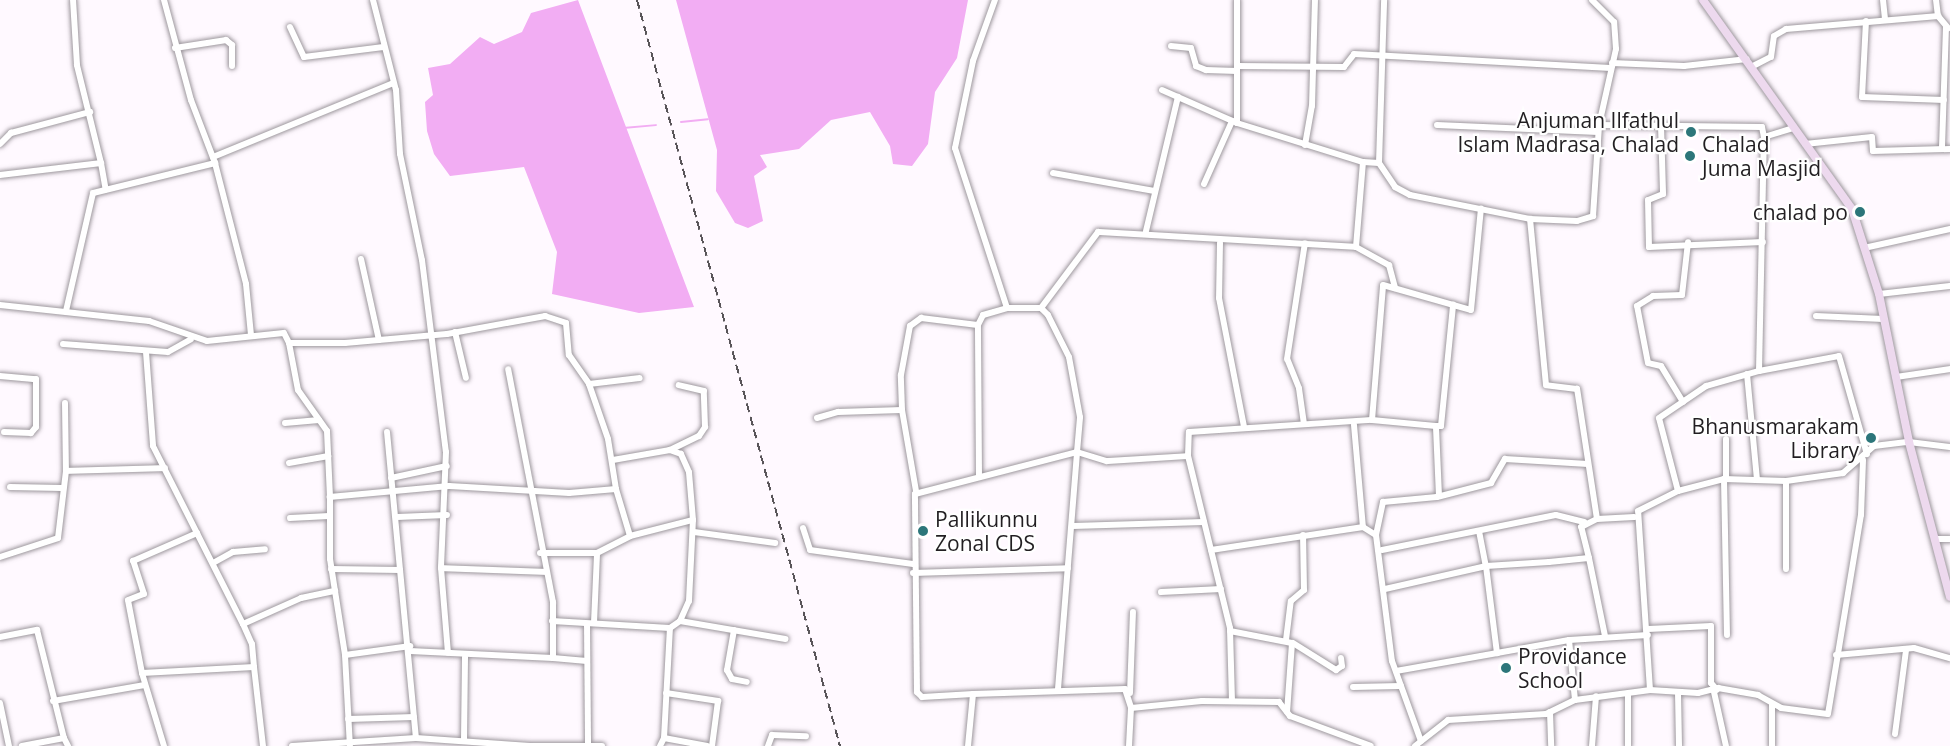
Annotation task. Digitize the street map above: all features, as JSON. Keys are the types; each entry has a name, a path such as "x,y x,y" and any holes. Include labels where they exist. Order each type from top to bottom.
{"main road":[{"path":"1703,0 1750,62 1852,209 1879,294 1909,442 1937,539 1950,597"}],"street":[{"path":"73,0 77,64 90,112 106,190"},
{"path":"164,0 175,48 214,160 246,284 250,335"},
{"path":"373,0 393,83 447,466 447,515 441,568 448,653"},
{"path":"995,0 973,61 955,148 1007,308"},
{"path":"1204,184 1234,122 1237,0"},
{"path":"1305,145 1313,68 1314,0"},
{"path":"1384,0 1386,55 1379,163 1395,188 1410,195 1530,219 1577,221 1593,216 1599,129 1611,65 1614,22 1592,0"},
{"path":"1883,0 1885,20"},
{"path":"1936,0 1938,16 1948,28 1942,147"},
{"path":"1171,46 1191,48 1196,66 1206,70 1344,67 1354,54 1684,66 1750,62 1771,57 1774,36 1786,29 1938,16"},
{"path":"1866,21 1862,97 1944,100"},
{"path":"290,27 304,57 383,47"},
{"path":"175,48 226,40 232,45 232,66"},
{"path":"66,311 93,193 214,160 393,83"},
{"path":"1162,90 1234,122 1363,162 1379,163"},
{"path":"1146,231 1178,97"},
{"path":"0,144 11,133 90,112"},
{"path":"1437,125 1599,129 1661,125 1762,127 1764,137 1763,242 1759,371"},
{"path":"1661,125 1663,194 1648,200 1649,247 1688,242 1763,242"},
{"path":"1764,137 1794,128"},
{"path":"1805,144 1872,137 1873,151 1942,147 1950,149"},
{"path":"1356,247 1363,162"},
{"path":"0,175 101,163"},
{"path":"1053,173 1154,191"},
{"path":"1372,420 1379,298 1383,285 1471,310 1481,208"},
{"path":"1530,219 1546,385 1577,389 1597,519"},
{"path":"1864,248 1950,229"},
{"path":"1041,308 1098,232 1146,231 1220,243 1250,239 1356,247 1389,265 1395,288"},
{"path":"1683,402 1661,366 1648,363 1637,306 1653,296 1682,295 1688,242"},
{"path":"1220,243 1219,298 1244,427"},
{"path":"1304,424 1299,388 1287,360 1305,243"},
{"path":"361,259 379,340"},
{"path":"1879,294 1950,286"},
{"path":"0,305 149,321 191,339"},
{"path":"1232,701 1230,631 1188,456 1192,430 1304,424 1353,424 1372,420 1441,426 1453,306"},
{"path":"979,476 978,325 983,315 1007,308 1041,308"},
{"path":"1041,308 1062,335 1079,390 1073,526 1058,689"},
{"path":"1816,316 1884,318"},
{"path":"289,343 430,336 553,317 566,323 569,355 589,384 613,460 616,489 630,536"},
{"path":"978,325 921,318 910,326 901,375 902,410 916,491 913,573 917,692 922,697 1058,689 1125,689 1130,693"},
{"path":"63,344 168,352 191,339 284,333 289,343 298,390 327,431 331,569 345,655 350,742"},
{"path":"455,333 466,378"},
{"path":"146,352 153,446 252,644 263,746"},
{"path":"1588,464 1505,459 1491,483 1439,496 1383,502 1376,535 1382,550 1396,671 1418,744 1448,720 1550,712 1575,700 1596,696 1628,696 1650,690 1678,693 1716,691 1758,695 1772,704 1828,714 1861,514 1865,457 1839,356 1759,371 1706,386 1659,418 1678,491"},
{"path":"508,369 524,476 533,490 540,553 552,621 553,658"},
{"path":"1896,377 1950,369"},
{"path":"1747,374 1757,479"},
{"path":"0,376 36,379 36,427 31,433 4,432"},
{"path":"589,384 640,378"},
{"path":"613,460 670,450 699,436 705,427 704,391 679,385"},
{"path":"0,557 58,538 62,488 66,471 65,402"},
{"path":"817,418 838,412 902,410"},
{"path":"285,423 319,420"},
{"path":"1353,424 1363,527"},
{"path":"1436,426 1439,496"},
{"path":"387,432 410,649 416,738"},
{"path":"1726,439 1727,635"},
{"path":"1382,550 1556,515 1584,522 1634,517 1678,491 1725,479 1786,481 1843,473 1865,457 1875,446 1909,442 1950,447"},
{"path":"552,621 670,628 680,621 689,601 694,532 689,472 681,454 670,450"},
{"path":"916,491 1077,452 1107,461 1188,456"},
{"path":"289,463 328,456"},
{"path":"391,478 447,466"},
{"path":"66,471 165,468"},
{"path":"1786,481 1786,569"},
{"path":"330,497 393,488 448,486 533,490 616,489"},
{"path":"10,487 62,488"},
{"path":"397,517 447,515"},
{"path":"290,518 329,516"},
{"path":"1634,517 1648,632 1650,690"},
{"path":"540,553 597,553 630,536 693,520"},
{"path":"1073,526 1204,522"},
{"path":"1584,522 1605,636"},
{"path":"1211,550 1363,527 1376,535"},
{"path":"803,528 810,550 913,564"},
{"path":"1479,531 1497,652"},
{"path":"694,532 775,543"},
{"path":"164,746 142,673 128,600 144,594 133,561 197,533"},
{"path":"1287,712 1291,601 1304,590 1303,535"},
{"path":"1937,539 1950,539"},
{"path":"213,563 233,552 265,549"},
{"path":"588,744 587,661 597,553"},
{"path":"1385,589 1486,566 1589,558"},
{"path":"441,568 545,572"},
{"path":"913,573 1068,568"},
{"path":"331,569 400,570"},
{"path":"1161,592 1221,589"},
{"path":"243,624 302,598 335,591"},
{"path":"1128,746 1133,612"},
{"path":"680,621 785,639"},
{"path":"1396,671 1569,640 1712,626 1711,683 1716,691 1726,746"},
{"path":"660,746 664,738 670,628"},
{"path":"0,637 37,630 53,701 68,746"},
{"path":"734,630 727,670 732,679 747,682"},
{"path":"1230,631 1289,641 1336,670 1342,666 1341,658"},
{"path":"1569,640 1575,700"},
{"path":"345,655 410,649 465,657 553,658 587,661"},
{"path":"1836,655 1906,650 1950,658"},
{"path":"1895,734 1906,650"},
{"path":"464,740 465,657"},
{"path":"142,673 254,667"},
{"path":"53,701 145,684"},
{"path":"1353,687 1401,686"},
{"path":"666,693 718,700 712,746"},
{"path":"1678,693 1679,746"},
{"path":"968,746 973,694"},
{"path":"1592,746 1596,696"},
{"path":"1628,696 1628,746"},
{"path":"1131,708 1232,701 1279,702 1287,712 1371,746"},
{"path":"0,703 9,746"},
{"path":"1772,704 1772,746"},
{"path":"1550,712 1551,746"},
{"path":"348,719 414,717"},
{"path":"768,746 772,735 806,736"},
{"path":"21,746 64,738"},
{"path":"292,746 416,738 433,744 464,740 530,746 588,744 602,746"},
{"path":"664,738 707,746"}],"shaded area":[{"path":"578,0 694,307 639,313 552,294 557,252 524,167 450,176 434,154 427,131 425,102 433,95 428,68 450,64 480,37 494,44 522,32 531,13"},
{"path":"676,0 968,0 957,58 935,92 928,144 912,166 893,164 890,146 870,112 831,120 799,149 760,155 767,167 754,176 763,221 748,228 735,223 716,191 717,150"}],"waterway":[{"path":"681,122 708,119"},
{"path":"623,128 656,125"}],"railway":[{"path":"637,0 840,746"}],"place":[{"name":"Anjuman Ilfathul Islam Madrasa, Chalad","path":"1691,132"},
{"name":"Chalad Juma Masjid","path":"1690,156"},
{"name":"chalad po","path":"1860,212"},
{"name":"Bhanusmarakam Library","path":"1871,438"},
{"name":"Pallikunnu Zonal CDS","path":"923,531"},
{"name":"Providance School","path":"1506,668"}]}
